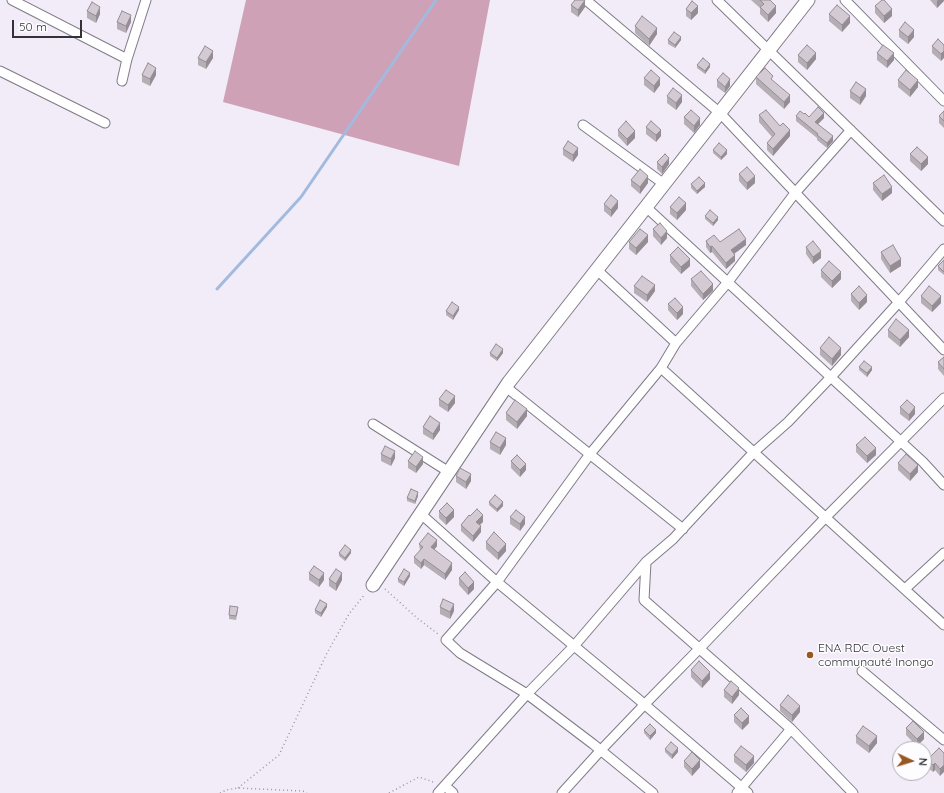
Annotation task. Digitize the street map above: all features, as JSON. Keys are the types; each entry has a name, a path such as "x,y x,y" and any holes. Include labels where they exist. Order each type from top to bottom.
{"street":[{"path":"12,0 127,59"},
{"path":"122,81 127,59 146,0"},
{"path":"586,0 720,113 944,350"},
{"path":"717,0 944,221"},
{"path":"374,582 506,387 808,0"},
{"path":"845,0 944,101"},
{"path":"0,71 105,123"},
{"path":"583,125 664,184"},
{"path":"653,793 601,750 528,694 460,652 446,640 497,582 590,454 661,368 676,343 728,282 795,193 851,130"},
{"path":"646,207 901,441 944,485"},
{"path":"453,793 441,789 574,646 646,562 683,529 754,452 788,422 831,377 899,302 944,249"},
{"path":"597,270 676,343"},
{"path":"661,368 944,625"},
{"path":"506,387 683,529"},
{"path":"562,793 644,704 944,398"},
{"path":"373,424 449,472"},
{"path":"421,514 497,582 644,704 742,791 791,729"},
{"path":"905,589 944,553"},
{"path":"646,562 644,600 791,729 853,793"},
{"path":"862,671 944,740"}],"path":[{"path":"238,788 279,755 334,640 349,614 374,582 446,640"},
{"path":"389,793 419,777 441,789"},
{"path":"220,793 226,790 238,788 303,791 307,793"}],"shaded area":[{"path":"246,0 490,0 459,166 223,102"}],"building":[{"path":"575,0 585,0 578,10 571,5"},
{"path":"760,0 770,0 776,6 768,15 760,7 764,4"},
{"path":"884,0 892,9 884,16 875,6"},
{"path":"692,1 698,6 691,13 686,9"},
{"path":"92,2 100,7 96,16 87,11"},
{"path":"837,5 850,16 842,25 829,14"},
{"path":"122,11 131,15 126,26 117,22"},
{"path":"642,16 657,28 649,39 635,26"},
{"path":"905,22 914,30 908,37 899,30"},
{"path":"674,32 681,37 675,45 668,40"},
{"path":"938,39 944,45 944,51 941,54 932,46"},
{"path":"807,45 816,53 807,63 798,55"},
{"path":"883,45 894,53 887,61 877,53"},
{"path":"205,46 213,51 206,62 198,58"},
{"path":"703,58 710,64 705,71 697,65"},
{"path":"148,63 156,68 150,79 142,75"},
{"path":"765,68 773,76 771,79 790,95 784,102 756,77"},
{"path":"651,70 660,78 654,86 644,78"},
{"path":"906,70 918,80 910,90 898,80"},
{"path":"723,73 730,79 725,87 717,80"},
{"path":"856,82 866,89 860,98 850,91"},
{"path":"673,88 682,95 676,103 667,96"},
{"path":"818,107 824,113 815,122 833,136 827,143 796,116 800,111 809,117"},
{"path":"691,110 700,118 694,126 684,117"},
{"path":"766,110 780,126 783,123 790,130 773,149 767,143 775,134 759,115"},
{"path":"944,111 944,121 939,116"},
{"path":"626,121 635,131 627,139 618,130"},
{"path":"651,121 661,130 656,135 646,127"},
{"path":"568,141 578,148 573,155 563,149"},
{"path":"719,143 727,150 721,157 713,150"},
{"path":"917,147 928,157 921,164 910,154"},
{"path":"665,154 669,158 662,167 657,162"},
{"path":"747,167 755,176 747,183 739,174"},
{"path":"640,169 648,176 640,187 631,180"},
{"path":"884,175 892,187 882,194 873,183"},
{"path":"699,177 705,183 697,191 691,184"},
{"path":"611,195 618,201 611,210 604,204"},
{"path":"679,197 686,203 677,213 670,207"},
{"path":"710,210 718,217 713,223 705,216"},
{"path":"660,223 667,231 661,238 653,229"},
{"path":"640,229 648,235 636,248 629,242"},
{"path":"739,229 746,239 731,250 735,255 726,263 706,241 714,235 720,242"},
{"path":"813,241 821,251 813,257 806,247"},
{"path":"893,245 901,259 890,266 881,252"},
{"path":"678,247 690,259 681,267 670,255"},
{"path":"944,260 944,272 938,266"},
{"path":"829,261 841,272 832,281 821,270"},
{"path":"701,271 713,284 703,294 691,279"},
{"path":"642,276 655,285 647,295 634,286"},
{"path":"859,286 867,295 859,303 851,294"},
{"path":"929,286 941,296 932,306 921,296"},
{"path":"675,298 683,307 677,313 668,304"},
{"path":"452,302 459,307 453,316 446,311"},
{"path":"896,319 909,330 900,340 888,330"},
{"path":"829,337 841,348 832,359 820,348"},
{"path":"496,344 503,349 497,358 490,353"},
{"path":"944,357 944,369 938,362"},
{"path":"864,361 872,367 867,373 859,367"},
{"path":"446,390 455,396 448,405 439,399"},
{"path":"515,400 527,409 517,422 506,413"},
{"path":"907,400 915,407 909,415 900,407"},
{"path":"430,416 440,423 433,434 423,427"},
{"path":"496,432 506,438 500,448 490,442"},
{"path":"865,437 876,448 867,456 856,445"},
{"path":"385,446 395,451 391,459 381,454"},
{"path":"415,451 423,457 416,467 408,461"},
{"path":"906,454 918,465 910,474 898,463"},
{"path":"517,455 526,464 520,470 511,461"},
{"path":"460,468 471,474 466,482 456,476"},
{"path":"411,489 418,492 415,501 407,498"},
{"path":"495,495 503,502 497,509 489,502"},
{"path":"447,503 454,510 446,518 439,511"},
{"path":"477,509 483,515 476,522 481,526 473,536 461,525 469,515 470,516"},
{"path":"516,510 525,517 520,524 510,517"},
{"path":"494,532 506,544 498,553 486,542"},
{"path":"428,533 437,540 431,547 452,563 445,574 424,559 421,563 414,557 423,547 419,544"},
{"path":"345,545 351,550 345,558 339,553"},
{"path":"314,566 324,573 319,580 309,573"},
{"path":"336,569 342,573 336,584 329,579"},
{"path":"404,569 410,573 404,582 398,579"},
{"path":"465,572 474,582 468,588 459,578"},
{"path":"443,599 454,604 450,612 440,607"},
{"path":"320,600 327,604 321,613 315,610"},
{"path":"230,606 238,607 236,616 229,615"},
{"path":"699,661 710,672 702,681 691,670"},
{"path":"731,681 739,688 732,697 724,690"},
{"path":"788,695 800,706 792,715 780,705"},
{"path":"741,708 749,716 742,723 734,715"},
{"path":"913,721 924,732 917,739 906,728"},
{"path":"650,724 656,730 650,736 644,730"},
{"path":"863,726 877,736 869,746 856,736"},
{"path":"671,742 678,748 672,755 665,749"},
{"path":"741,746 754,756 746,765 734,755"},
{"path":"939,748 944,753 944,765 940,769 935,763 932,764 932,755"},
{"path":"692,752 700,760 692,769 684,761"}],"waterway":[{"path":"217,289 301,197 436,0"}],"place":[{"name":"ENA RDC Ouest communauté Inongo","path":"810,655"}]}
